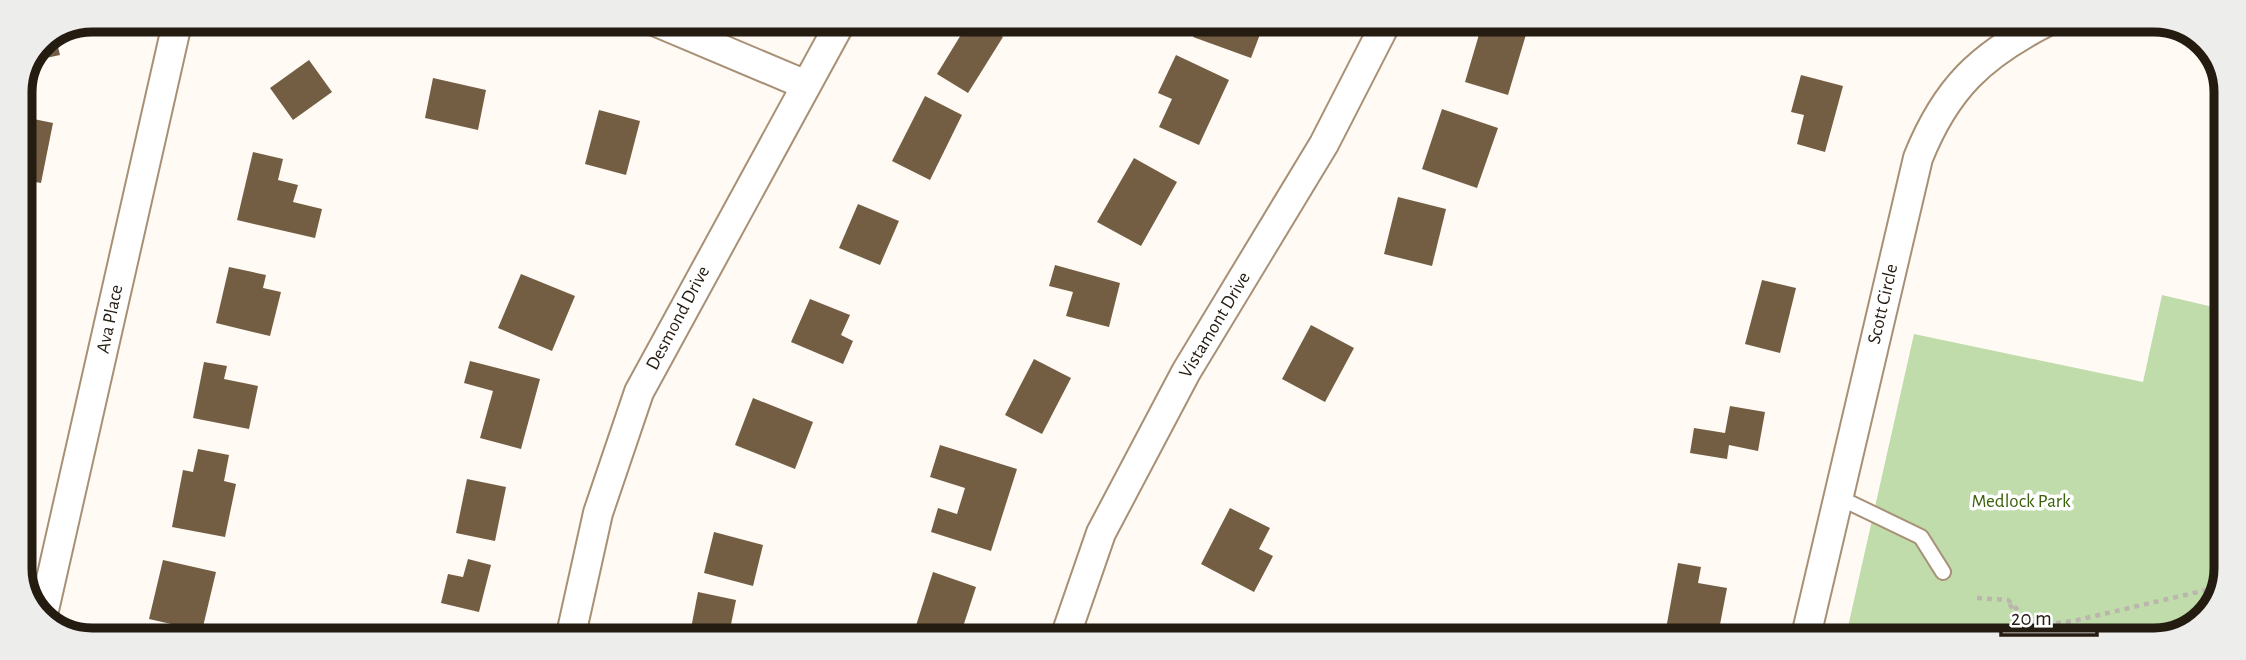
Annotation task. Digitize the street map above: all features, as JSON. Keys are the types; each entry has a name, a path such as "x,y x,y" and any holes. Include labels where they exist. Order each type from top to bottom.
{"street":[{"name":"Ava Place","path":"45,606 175,32"},
{"path":"680,32 806,85"},
{"name":"Desmond Drive","path":"572,628 598,513 639,392 835,32"},
{"name":"Vistamont Drive","path":"1069,628 1107,520 1186,372 1324,144 1381,32"},
{"name":"Scott Circle","path":"1808,628 1909,189 1931,127 1964,78 1981,61 2031,32"}],"lane":[{"path":"1838,498 1921,537 1943,572"}],"path":[{"path":"1978,598 2008,600 2034,626 2211,589"},
{"path":"2008,600 2021,628"},
{"path":"2065,628 2068,621"}],"green space":[{"name":"Medlock Park","path":"2162,295 2214,307 2214,569 2210,592 2200,608 2185,621 2163,628 1848,628 1914,334 2143,382"}],"building":[{"path":"963,32 995,32 1003,37 968,93 937,74"},
{"path":"1195,32 1261,32 1251,58 1193,37"},
{"path":"1480,32 1527,32 1508,95 1465,82"},
{"path":"57,43 60,55 41,59"},
{"path":"1176,55 1229,80 1199,145 1159,127 1172,99 1158,93"},
{"path":"309,60 332,92 293,120 270,88"},
{"path":"1801,75 1843,86 1825,152 1797,144 1804,115 1791,112"},
{"path":"433,78 486,90 478,130 425,118"},
{"path":"925,96 962,115 930,180 892,161"},
{"path":"1442,109 1498,128 1477,188 1422,169"},
{"path":"599,110 640,121 626,175 585,164"},
{"path":"32,119 53,123 41,183 32,181"},
{"path":"253,152 283,159 278,180 298,185 293,202 322,209 315,238 237,220"},
{"path":"1134,158 1177,182 1141,246 1097,222"},
{"path":"1398,197 1446,209 1432,266 1384,254"},
{"path":"858,204 899,221 880,265 839,248"},
{"path":"1055,265 1120,283 1109,327 1066,316 1073,292 1049,286"},
{"path":"229,267 266,275 263,288 281,292 270,336 216,323"},
{"path":"521,274 575,296 552,351 498,328"},
{"path":"1762,280 1796,288 1780,353 1745,344"},
{"path":"810,299 850,315 841,335 853,341 843,364 791,342"},
{"path":"1311,325 1354,348 1325,402 1282,379"},
{"path":"1034,359 1071,378 1042,434 1005,415"},
{"path":"470,361 540,379 521,449 480,438 493,391 464,383"},
{"path":"204,362 227,366 224,379 258,386 249,429 193,418"},
{"path":"753,398 813,422 795,469 735,445"},
{"path":"1730,406 1765,412 1758,451 1729,445 1727,459 1690,453 1694,428 1725,433"},
{"path":"940,445 1017,469 991,551 931,532 938,508 957,514 965,488 930,477"},
{"path":"198,449 229,455 224,481 236,484 225,537 172,527 183,470 193,472"},
{"path":"467,479 506,487 495,541 456,533"},
{"path":"1230,508 1270,528 1259,549 1273,556 1254,592 1201,564"},
{"path":"714,532 763,545 753,586 704,573"},
{"path":"468,559 491,565 479,612 441,603 448,574 463,577"},
{"path":"163,560 216,572 203,628 189,628 149,619"},
{"path":"1678,563 1701,567 1698,583 1727,588 1719,628 1666,628"},
{"path":"933,572 976,587 963,628 915,628"},
{"path":"698,592 736,600 730,628 691,628"}]}
